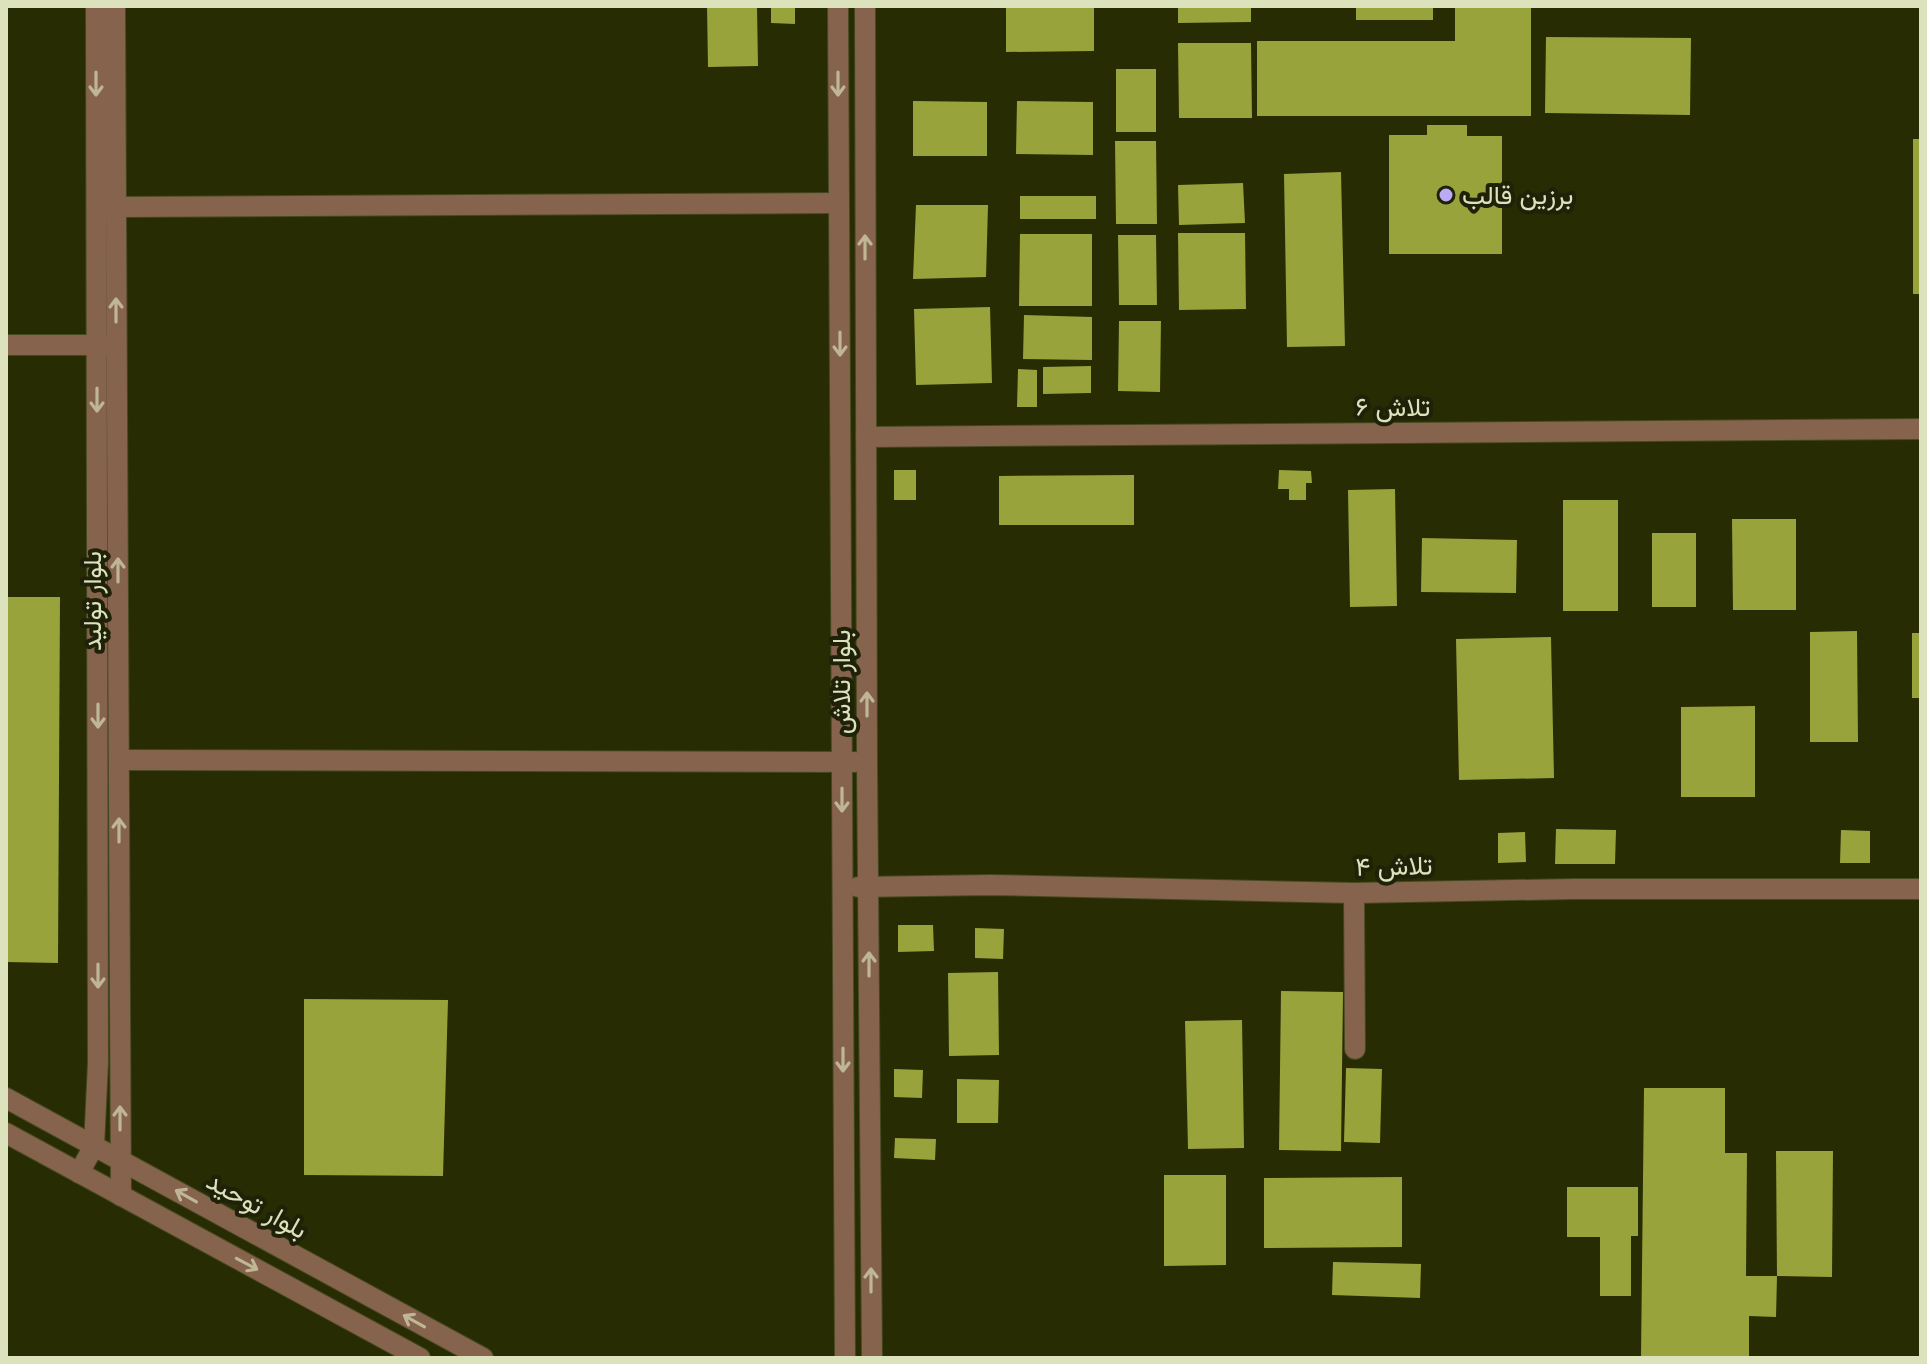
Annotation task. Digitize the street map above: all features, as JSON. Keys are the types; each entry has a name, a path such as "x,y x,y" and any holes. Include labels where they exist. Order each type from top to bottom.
{"street":[{"name":"بلوار تولید","path":"96,6 107,345 108,522 119,679 121,1196"},
{"name":"بلوار تولید","path":"107,345 116,207 115,6"},
{"name":"بلوار تلاش","path":"838,6 845,1358"},
{"name":"بلوار تلاش","path":"865,6 872,1358"},
{"path":"116,207 839,203"},
{"path":"6,345 107,345"},
{"name":"تلاش ۶","path":"866,437 1921,429"},
{"name":"بلوار تولید","path":"79,1173 94,1146 98,1063 98,679 108,522"},
{"path":"98,679 119,679"},
{"path":"119,760 867,762"},
{"path":"98,871 119,871"},
{"name":"تلاش ۴","path":"842,887 990,885 1354,893 1573,889 1921,889"},
{"path":"1354,893 1355,1049"},
{"name":"بلوار توحید","path":"6,1098 483,1358"},
{"path":"6,1133 420,1358"}],"building":[{"path":"707,6 757,6 758,66 708,67"},
{"path":"771,6 795,6 795,24 771,23"},
{"path":"1006,6 1094,6 1094,51 1006,52"},
{"path":"1178,6 1251,6 1251,22 1178,23"},
{"path":"1356,6 1433,6 1433,20 1356,20"},
{"path":"1455,6 1531,6 1531,116 1257,116 1257,41 1455,41"},
{"path":"1546,37 1691,38 1690,115 1545,113"},
{"path":"1178,43 1251,43 1252,118 1179,118"},
{"path":"1116,69 1156,69 1156,132 1116,132"},
{"path":"913,101 987,102 987,156 913,156"},
{"path":"1017,101 1093,102 1093,155 1016,154"},
{"name":"برزین قالب","path":"1427,125 1467,125 1467,136 1502,136 1502,254 1389,254 1389,135 1427,135"},
{"path":"1913,139 1921,139 1921,294 1913,294"},
{"path":"1115,141 1156,141 1157,224 1116,224"},
{"path":"1341,172 1345,346 1287,347 1284,174"},
{"path":"1243,183 1245,223 1179,225 1178,185"},
{"path":"1020,196 1096,196 1096,219 1020,219"},
{"path":"916,205 988,205 986,277 913,279"},
{"path":"1178,233 1245,233 1246,309 1179,310"},
{"path":"1020,234 1092,234 1092,306 1019,306"},
{"path":"1118,235 1156,235 1157,305 1119,305"},
{"path":"990,307 992,383 916,385 914,309"},
{"path":"1024,315 1092,317 1092,360 1023,359"},
{"path":"1119,321 1161,321 1160,392 1118,391"},
{"path":"1091,366 1091,393 1043,394 1043,367"},
{"path":"1018,369 1037,370 1037,407 1017,407"},
{"path":"894,470 916,470 916,500 894,500"},
{"path":"1279,470 1311,471 1312,483 1306,483 1306,500 1289,500 1289,489 1278,489"},
{"path":"1134,475 1134,525 999,525 999,476"},
{"path":"1395,489 1397,606 1350,607 1348,490"},
{"path":"1563,500 1618,500 1618,611 1563,611"},
{"path":"1732,519 1796,519 1796,610 1733,610"},
{"path":"1652,533 1696,533 1696,607 1652,607"},
{"path":"1422,538 1517,540 1516,593 1421,592"},
{"path":"6,597 60,597 58,963 6,962"},
{"path":"1857,631 1858,742 1810,742 1810,632"},
{"path":"1912,633 1921,633 1921,698 1912,698"},
{"path":"1551,637 1554,778 1459,780 1456,639"},
{"path":"1755,706 1755,797 1681,797 1681,707"},
{"path":"1556,829 1616,830 1615,864 1555,864"},
{"path":"1841,830 1870,831 1870,863 1840,863"},
{"path":"1525,832 1526,862 1498,863 1498,833"},
{"path":"898,925 933,925 934,951 898,952"},
{"path":"975,928 1004,929 1003,959 975,958"},
{"path":"998,972 999,1055 949,1056 948,973"},
{"path":"1281,991 1343,992 1341,1151 1279,1150"},
{"path":"304,999 448,1000 443,1176 304,1175"},
{"path":"1242,1020 1244,1148 1188,1149 1185,1021"},
{"path":"1346,1068 1382,1069 1380,1143 1344,1142"},
{"path":"894,1069 923,1070 922,1098 894,1097"},
{"path":"957,1079 999,1080 998,1123 957,1123"},
{"path":"1644,1088 1725,1088 1725,1153 1747,1153 1746,1276 1777,1276 1776,1317 1749,1316 1749,1358 1641,1358"},
{"path":"895,1138 936,1139 935,1160 894,1158"},
{"path":"1776,1151 1833,1151 1832,1277 1777,1276"},
{"path":"1164,1175 1226,1175 1226,1265 1164,1266"},
{"path":"1402,1177 1402,1247 1264,1248 1264,1178"},
{"path":"1567,1187 1638,1187 1638,1236 1631,1236 1631,1296 1600,1296 1600,1237 1567,1237"},
{"path":"1333,1262 1421,1264 1420,1298 1332,1295"}],"place":[{"name":"برزین قالب","path":"1446,195"}]}
